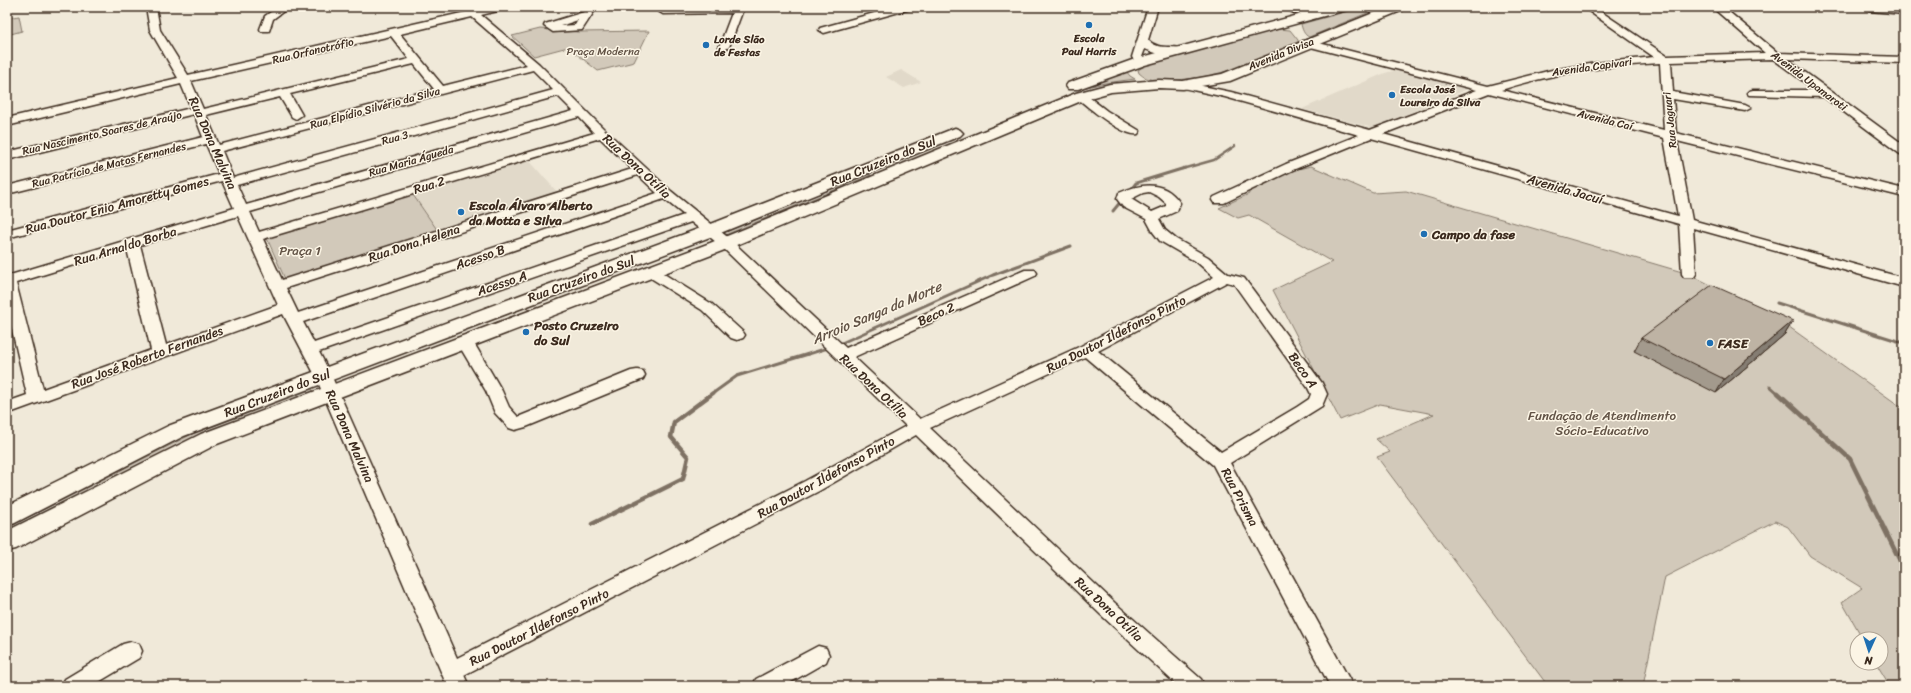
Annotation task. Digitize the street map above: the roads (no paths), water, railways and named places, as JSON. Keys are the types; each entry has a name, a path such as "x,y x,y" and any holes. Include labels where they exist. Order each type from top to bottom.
{"main road":[{"name":"Avenida Divisa","path":"1140,62 1342,7"},
{"name":"Avenida Divisa","path":"1159,84 1183,85 1225,78 1307,43 1399,7"},
{"path":"1870,7 1904,10"},
{"path":"1290,22 1307,43"},
{"path":"1140,62 1132,68 1131,72 1134,76 1159,84"},
{"name":"Rua Cruzeiro do Sul","path":"7,517 176,431 466,342 651,272 719,236 923,145 1140,62"},
{"name":"Rua Cruzeiro do Sul","path":"7,542 209,439 328,384 916,163 1081,96 1110,88 1159,84"}],"street":[{"name":"Rua Dona Malvina","path":"151,7 155,30 185,80 242,210 291,314 328,384 455,679"},
{"path":"265,28 268,18 284,7"},
{"name":"Rua Orfanotrófio","path":"7,122 122,94 394,33 470,10 503,7"},
{"path":"824,30 907,7"},
{"path":"1140,62 1137,57 1152,7"},
{"path":"1290,22 1290,7 1306,13 1321,13"},
{"path":"1588,7 1665,58"},
{"name":"Avenida Upamaroti","path":"1717,7 1773,54 1904,151"},
{"path":"663,11 739,8 724,47"},
{"name":"Rua Dona Otília","path":"470,10 535,66 580,113 666,194 719,236 838,352 1108,609 1193,686"},
{"path":"394,33 438,87"},
{"path":"1142,40 1148,47 1154,49 1178,51"},
{"name":"Avenida Caí","path":"1307,43 1670,136 1904,193"},
{"name":"Avenida Capivari","path":"1218,200 1263,177 1370,134 1511,82 1551,73 1620,62 1665,58 1773,54 1904,60"},
{"name":"Rua Jaguari","path":"1665,58 1670,136 1686,223 1689,274"},
{"name":"Rua Nascimento Soares de Araújo","path":"7,156 284,93 417,60"},
{"name":"Rua Elpídio Silvério da Silva","path":"213,144 535,66"},
{"path":"1225,78 1219,83 1222,90 1227,94"},
{"name":"Avenida Jacuí","path":"1183,85 1227,94 1904,283"},
{"name":"Rua 3","path":"228,179 560,92"},
{"path":"284,93 296,115"},
{"path":"1753,93 1827,94"},
{"name":"Rua Orfanotrófio","path":"7,119 122,94"},
{"path":"1668,95 1745,108"},
{"path":"1081,96 1103,113 1134,131"},
{"name":"Rua Maria Águeda","path":"242,210 580,113"},
{"name":"Rua 2","path":"256,237 602,134"},
{"name":"Rua Patrício de Matos Fernandes","path":"7,190 213,144"},
{"name":"Rua Dona Helena","path":"278,286 641,170"},
{"name":"Rua Doutor Enio Amoretty Gomes","path":"7,234 228,179"},
{"name":"Acesso B","path":"291,314 666,194"},
{"name":"Rua Arnaldo Borba","path":"8,281 242,210"},
{"name":"Acesso A","path":"310,350 694,216"},
{"path":"1152,217 1158,232 1168,241 1200,258 1224,278"},
{"path":"132,244 160,353"},
{"name":"Beco 2","path":"838,352 1026,269"},
{"path":"651,272 707,307 737,335"},
{"name":"Rua Doutor Ildefonso Pinto","path":"455,679 812,486 917,427 1088,350 1224,278"},
{"name":"Beco A","path":"1220,460 1303,411 1316,402 1319,394 1316,387 1239,281 1224,278"},
{"path":"8,281 36,397"},
{"name":"Rua José Roberto Fernandes","path":"7,408 160,353 291,314"},
{"path":"466,342 494,391 501,408 515,424 637,375"},
{"name":"Rua Prisma","path":"1088,350 1220,460 1342,686"},
{"path":"72,686 131,651"},
{"path":"764,686 818,655"}],"waterway":[{"name":"Arroio Sanga da Morte","path":"1182,169 1214,160 1235,146"},
{"name":"Arroio Sanga da Morte","path":"1129,192 1136,183 1185,168"},
{"name":"Arroio Sanga da Morte","path":"1113,211 1122,200"},
{"name":"Arroio Sanga da Morte","path":"837,345 993,275 1071,246"},
{"path":"1777,303 1904,343"},
{"name":"Arroio Sanga da Morte","path":"712,394 737,376 831,347"},
{"path":"1770,386 1779,394"},
{"name":"Arroio Sanga da Morte","path":"592,524 683,479 688,457 671,437 674,422 713,393"},
{"path":"1778,393 1850,459 1904,569"}],"place":[{"name":"Escola Paul Harris","path":"1089,25"},
{"name":"Lorde Slão de Festas","path":"706,45"},
{"name":"Escola José Loureiro da Silva","path":"1392,95"},
{"name":"Escola Álvaro Alberto da Motta e Silva","path":"461,212"},
{"name":"Campo da fase","path":"1424,234"},
{"name":"Posto Cruzeiro do Sul","path":"526,332"},
{"name":"FASE","path":"1710,343"}],"park label":[{"name":"Praça Moderna","path":"603,51"},
{"name":"Praça 1","path":"300,250"},
{"name":"Fundação de Atendimento Sócio-Educativo","path":"1602,422"}]}
